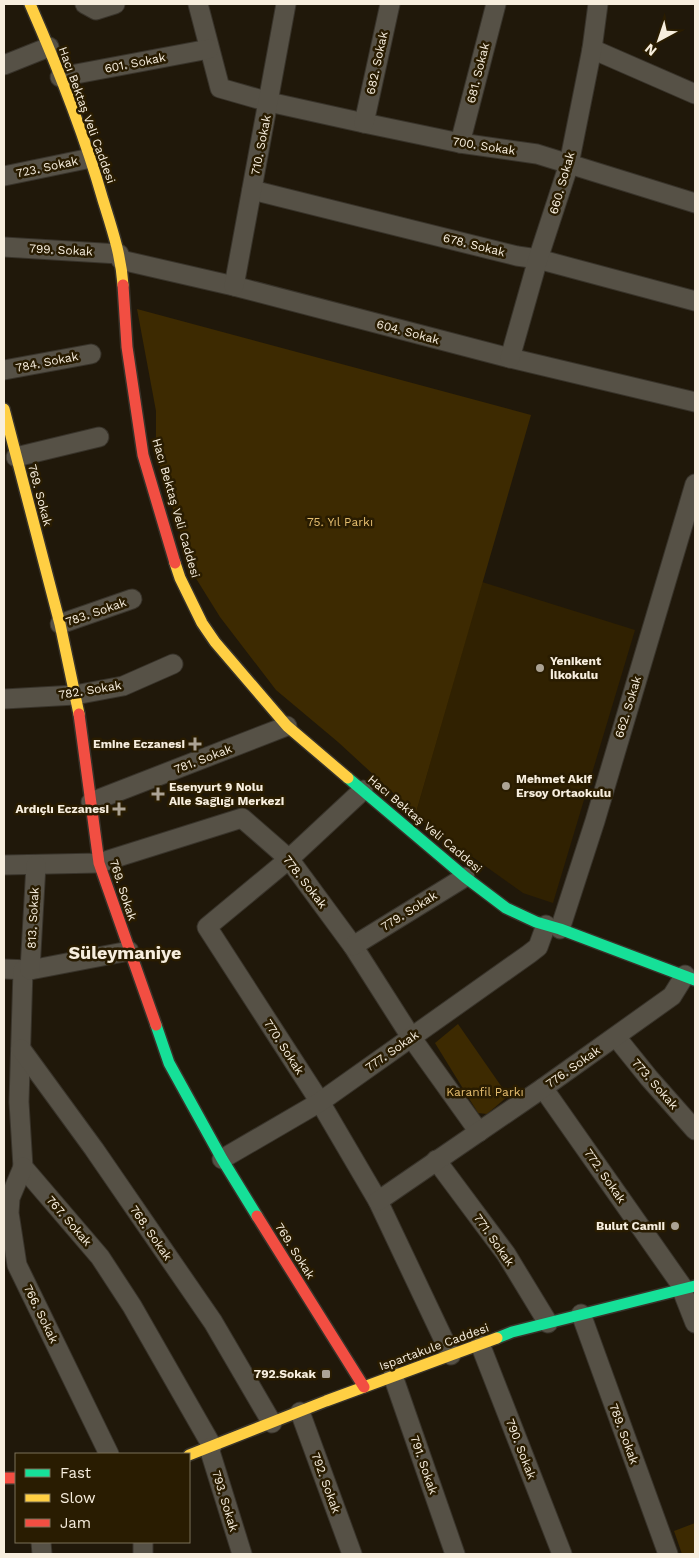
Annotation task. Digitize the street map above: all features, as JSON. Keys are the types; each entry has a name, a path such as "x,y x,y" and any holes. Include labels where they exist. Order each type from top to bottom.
{"street":[{"name":"Hacı Bektaş Veli Caddesi","path":"30,4 91,158 120,257 127,347 144,455 180,578 202,624 215,642 287,726 465,877 506,908 690,977"},
{"path":"85,4 96,10 115,4"},
{"path":"198,4 210,49"},
{"name":"710. Sokak","path":"234,286 286,4"},
{"name":"682. Sokak","path":"364,123 390,4"},
{"name":"681. Sokak","path":"460,143 496,4"},
{"name":"660. Sokak","path":"510,358 538,259 569,164 592,49 598,4"},
{"path":"4,65 48,47"},
{"name":"601. Sokak","path":"60,77 210,49"},
{"name":"700. Sokak","path":"210,49 220,88 269,102 460,143 537,154 695,203"},
{"path":"592,49 695,94"},
{"name":"723. Sokak","path":"4,176 91,158"},
{"name":"678. Sokak","path":"252,190 507,254 538,259 695,301"},
{"name":"799. Sokak","path":"4,247 120,257"},
{"name":"604. Sokak","path":"120,257 510,358 695,402"},
{"name":"784. Sokak","path":"4,370 90,354"},
{"name":"769. Sokak","path":"4,409 60,624 82,728 99,863 169,1063 222,1159 364,1387"},
{"path":"16,457 99,437"},
{"name":"662. Sokak","path":"553,927 595,821 695,484"},
{"name":"783. Sokak","path":"60,624 132,599"},
{"name":"782. Sokak","path":"4,698 74,695 123,686 173,664"},
{"name":"781. Sokak","path":"91,802 287,726"},
{"name":"770. Sokak","path":"363,790 290,859 207,927 320,1102 378,1201 451,1355"},
{"name":"778. Sokak","path":"4,865 99,863 242,818 290,859 353,946 410,1038 480,1132"},
{"name":"813. Sokak","path":"27,970 36,865"},
{"name":"779. Sokak","path":"353,946 465,877"},
{"name":"777. Sokak","path":"222,1159 320,1102 529,954 553,927"},
{"path":"4,969 27,970 129,951"},
{"path":"22,1167 19,1102 27,970"},
{"name":"776. Sokak","path":"378,1201 616,1037 672,996 680,985 690,977"},
{"name":"773. Sokak","path":"616,1037 695,1130"},
{"name":"768. Sokak","path":"21,1049 94,1149 213,1322 272,1423"},
{"name":"772. Sokak","path":"543,1088 687,1288 695,1322"},
{"name":"771. Sokak","path":"436,1160 506,1254 548,1323"},
{"name":"767. Sokak","path":"22,1167 100,1257 132,1306 210,1447"},
{"name":"766. Sokak","path":"22,1167 10,1198 9,1213 17,1265 109,1453"},
{"name":"Ispartakule Caddesi","path":"190,1455 512,1332 687,1288"},
{"name":"789. Sokak","path":"581,1314 668,1554"},
{"name":"790. Sokak","path":"480,1344 562,1554"},
{"name":"791. Sokak","path":"393,1376 454,1554"},
{"name":"792. Sokak","path":"300,1412 352,1554"},
{"name":"793. Sokak","path":"210,1447 242,1554"}],"shaded area":[{"path":"482,582 635,630 553,903 523,893 415,816"}],"green space":[{"name":"75. Yıl Parkı","path":"137,309 531,415 415,816 401,800 338,742 276,690 220,617 192,572 156,453 156,411"},
{"name":"Karanfil Parkı","path":"458,1024 508,1096 487,1114 478,1113 435,1043"},
{"path":"695,1523 695,1554 682,1554 674,1531"}],"traffic: fast":[{"path":"348,778 465,877 506,908 536,922 560,929 695,980"},
{"path":"156,1025 169,1063 222,1159 257,1216"},
{"path":"497,1338 512,1332 695,1286"}],"traffic: slow":[{"path":"30,4 88,150 116,242 123,285"},
{"path":"4,409 60,624 79,714"},
{"path":"175,563 180,578 202,623 215,642 287,726 348,778"},
{"path":"190,1455 326,1401 497,1338"}],"traffic: jam":[{"path":"123,285 127,347 143,455 175,563"},
{"path":"79,714 99,863 156,1025"},
{"path":"257,1216 364,1387"},
{"path":"4,1478 15,1478"}],"place":[{"name":"Yenikent İlkokulu","path":"540,668"},
{"name":"Emine Eczanesi","path":"195,744"},
{"name":"Mehmet Akif Ersoy Ortaokulu","path":"506,786"},
{"name":"Esenyurt 9 Nolu Aile Sağlığı Merkezi","path":"158,794"},
{"name":"Ardıçlı Eczanesi","path":"119,809"},
{"name":"Bulut Camii","path":"675,1226"},
{"name":"792.Sokak","path":"326,1374"}],"district":[{"name":"Süleymaniye","path":"125,952"}]}
